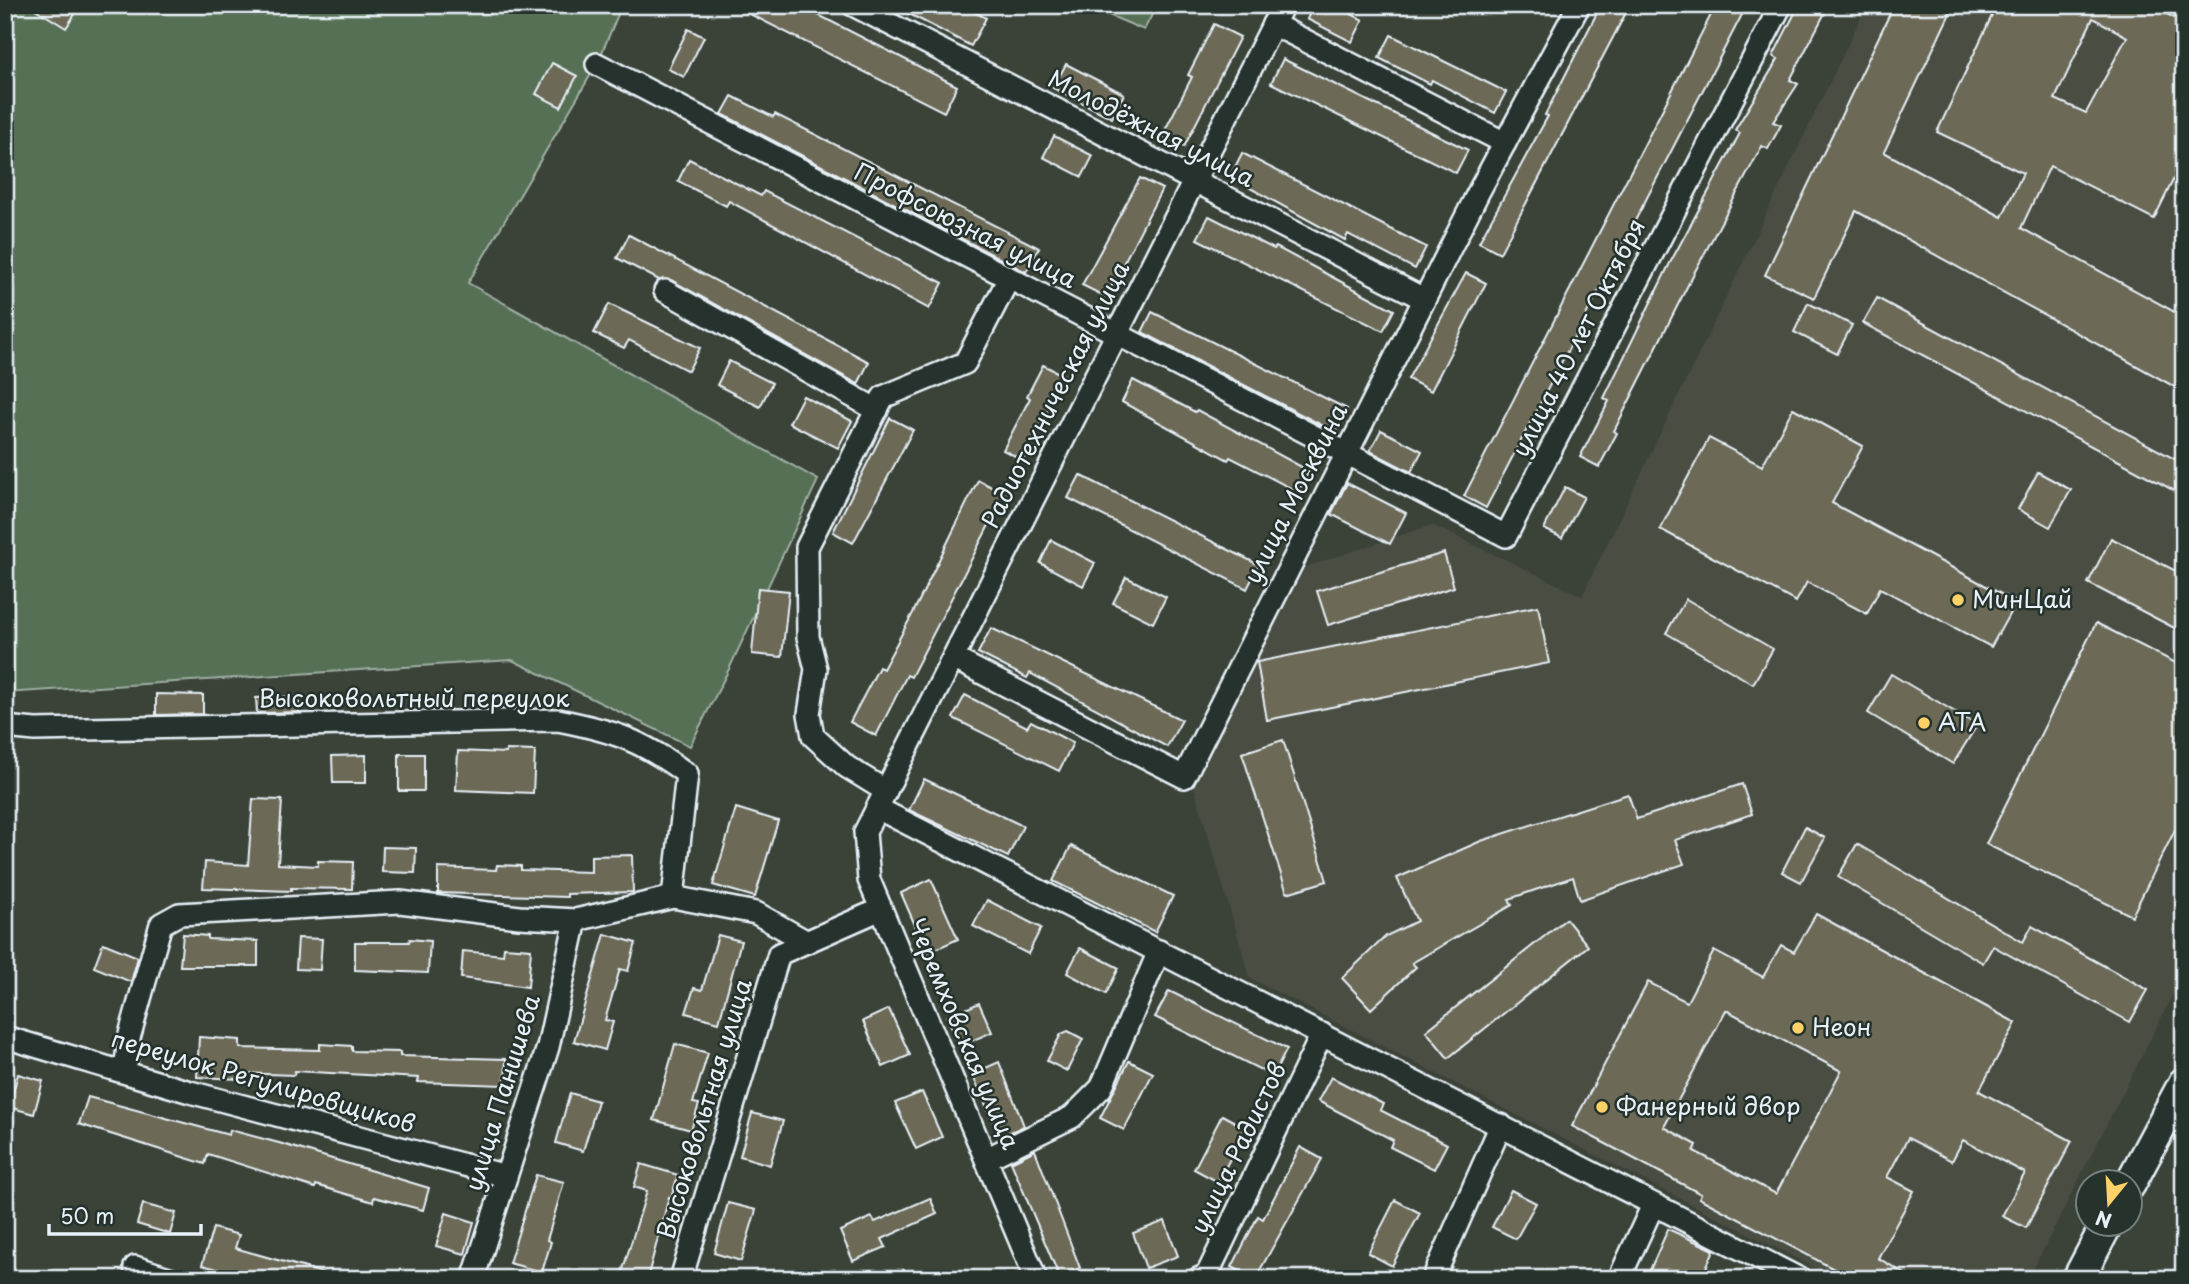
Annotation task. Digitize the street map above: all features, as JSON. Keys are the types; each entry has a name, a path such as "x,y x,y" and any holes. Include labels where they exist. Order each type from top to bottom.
{"street":[{"name":"Молодёжная улица","path":"853,5 1424,299"},
{"name":"улица Москвина","path":"953,658 1184,777 1424,299 1579,5"},
{"name":"улица 40 лет Октября","path":"1346,453 1506,536 1781,5"},
{"name":"Радиотехническая улица","path":"882,799 1278,14"},
{"path":"1278,14 1505,143"},
{"name":"Профсоюзная улица","path":"597,64 1346,453"},
{"path":"1009,278 965,363 883,397 807,547 808,636 816,669 809,714 813,736 882,799 1158,951 1800,1279"},
{"path":"665,291 877,410"},
{"name":"Высоковольтный переулок","path":"5,727 35,730 558,720 603,729 651,747 687,774 673,897"},
{"name":"Черемховская улица","path":"882,799 865,832 869,880 988,1158 1036,1279"},
{"path":"125,1071 129,1038 161,924 179,914 400,902 519,917 576,920 673,897 756,913 807,942 881,909"},
{"name":"улица Панишева","path":"473,1279 548,1047 576,920"},
{"name":"Высоковольтная улица","path":"681,1279 779,954 807,942"},
{"path":"988,1158 1072,1117 1101,1088 1158,951"},
{"name":"улица Радистов","path":"1198,1279 1207,1275 1322,1034"},
{"name":"переулок Регулировщиков","path":"5,1037 190,1092 506,1177"},
{"path":"2139,1168 2184,1083"},
{"path":"1433,1279 1500,1125"},
{"path":"1619,1279 1653,1205"},
{"path":"2078,1279 2100,1238"},
{"path":"135,1267 172,1279"}],"shaded area":[{"path":"1867,5 2184,5 2184,973 2085,1168 2074,1168 2074,1189 2028,1279 1837,1279 1250,978 1190,773 1282,575 1432,525 1582,596"}],"green space":[{"path":"5,5 622,5 597,64 468,283 818,480 690,746 512,660 5,693"},
{"path":"1085,5 1157,5 1144,30"}],"building":[{"path":"29,5 68,5 77,11 66,28"},
{"path":"732,5 799,5 957,86 944,112"},
{"path":"892,5 961,5 986,18 971,46"},
{"path":"1314,5 1334,5 1363,20 1352,42 1307,19"},
{"path":"1601,5 1630,5 1500,253 1479,242 1548,116 1545,115"},
{"path":"1716,5 1747,5 1486,508 1464,496"},
{"path":"1799,5 1829,5 1790,80 1798,84 1773,122 1781,125 1768,149 1762,146 1693,275 1614,431 1617,433 1599,467 1580,457 1609,401 1604,398 1670,263 1740,133 1735,130 1778,59 1773,56"},
{"path":"1894,5 1954,5 1884,152 2002,217 2023,173 1937,132 1997,5 2150,5 2184,23 2184,158 2154,219 2050,166 2021,228 2184,317 2184,392 1856,211 1814,298 1765,275","holes":["2093,18 2127,37 2086,113 2055,99"]},
{"path":"1214,24 1240,37 1184,147 1162,136 1192,77 1188,75"},
{"path":"688,29 704,37 684,77 668,69"},
{"path":"1391,35 1506,92 1495,113 1432,80 1430,84 1379,58"},
{"path":"1283,59 1468,150 1456,173 1271,83"},
{"path":"552,63 577,76 561,107 536,94"},
{"path":"1066,64 1124,94 1112,118 1053,88"},
{"path":"732,96 773,117 775,114 1039,248 1026,272 722,114"},
{"path":"1054,136 1093,156 1082,177 1043,157"},
{"path":"1242,153 1426,247 1415,269 1348,234 1345,240 1230,177"},
{"path":"689,159 761,196 764,191 943,283 929,309 729,201 726,206 678,181"},
{"path":"1140,178 1162,189 1106,297 1082,285"},
{"path":"1209,216 1274,249 1276,247 1394,310 1383,331 1197,239"},
{"path":"629,235 869,362 858,384 671,280 659,280 617,258"},
{"path":"1466,273 1486,283 1431,391 1408,379"},
{"path":"1877,298 2184,464 2184,496 1863,323"},
{"path":"1808,303 1852,325 1837,354 1794,332"},
{"path":"609,304 700,348 688,371 629,340 624,348 594,333"},
{"path":"1152,312 1347,409 1335,432 1142,332"},
{"path":"729,361 772,383 760,407 717,385"},
{"path":"1043,365 1065,376 1023,460 1003,450 1030,398 1027,396"},
{"path":"1133,380 1195,412 1197,410 1309,471 1298,492 1230,457 1228,460 1122,402"},
{"path":"803,396 852,421 838,448 789,423"},
{"path":"1793,408 1863,446 1832,503 2016,602 1991,647 1880,588 1867,614 1807,582 1796,602 1660,529 1709,438 1762,466"},
{"path":"890,418 913,430 853,543 833,532"},
{"path":"1381,430 1422,451 1411,472 1370,451"},
{"path":"2038,472 2071,490 2050,527 2018,509"},
{"path":"1080,475 1259,565 1247,589 1068,498"},
{"path":"978,480 1005,494 911,677 907,675 876,736 850,722 879,667 883,669 914,611"},
{"path":"1347,483 1406,513 1390,544 1331,514"},
{"path":"1565,487 1584,497 1562,538 1544,529"},
{"path":"2111,538 2184,575 2184,633 2088,583"},
{"path":"1051,540 1095,563 1083,586 1040,563"},
{"path":"1444,553 1454,587 1328,625 1317,591"},
{"path":"1126,577 1166,597 1153,623 1113,603"},
{"path":"758,588 789,591 782,657 752,654"},
{"path":"1686,599 1773,649 1753,684 1666,633"},
{"path":"1538,606 1549,663 1267,720 1257,662"},
{"path":"2096,623 2184,667 2184,812 2132,916 1986,844"},
{"path":"991,628 1182,720 1167,747 1030,673 1027,678 978,653"},
{"path":"1891,674 1977,725 1953,764 1868,713"},
{"path":"156,694 203,695 203,714 156,715"},
{"path":"965,695 1027,727 1031,721 1073,743 1059,771 953,718"},
{"path":"299,696 299,712 257,713 256,698"},
{"path":"1283,740 1327,881 1287,893 1242,753"},
{"path":"506,750 535,751 533,793 456,790 458,751 506,753"},
{"path":"399,754 424,754 424,791 399,791"},
{"path":"366,755 366,783 333,783 332,756"},
{"path":"924,779 1023,826 1008,857 909,810"},
{"path":"1742,784 1752,814 1675,840 1684,864 1580,900 1573,877 1509,899 1512,905 1412,963 1416,967 1371,1009 1342,978 1386,936 1417,921 1397,878 1481,841 1628,794 1637,819"},
{"path":"253,799 282,800 278,864 318,866 318,861 353,862 352,889 291,888 291,891 203,888 205,862 248,865"},
{"path":"736,808 778,821 755,897 713,885"},
{"path":"1805,827 1825,838 1801,882 1782,872"},
{"path":"1857,844 2023,942 2032,926 2148,990 2130,1022 1993,946 1983,963 1838,877"},
{"path":"1071,846 1173,896 1155,932 1053,881"},
{"path":"383,847 416,848 415,873 382,872"},
{"path":"632,855 633,892 567,894 567,897 438,893 438,868 496,870 497,865 521,866 521,870 591,872 591,856"},
{"path":"931,879 958,939 927,953 901,893"},
{"path":"987,900 1041,928 1028,954 973,926"},
{"path":"1816,914 2016,1023 1979,1091 2072,1141 2026,1228 2002,1216 2025,1173 1963,1140 1952,1161 1908,1138 1887,1177 1914,1191 1878,1258 1914,1279 1853,1279 1699,1198 1701,1194 1572,1126 1648,982 1687,1002 1714,951 1763,977 1781,945 1794,952","holes":["1726,1010 1841,1071 1776,1194 1694,1151 1697,1145 1664,1127"]},
{"path":"1566,919 1588,946 1448,1058 1426,1031"},
{"path":"183,934 208,936 208,939 258,941 258,966 180,966"},
{"path":"605,934 636,943 628,971 620,969 605,1020 613,1022 605,1050 574,1041"},
{"path":"718,935 741,941 719,1022 686,1013 694,988 702,990"},
{"path":"298,938 322,939 320,970 296,969"},
{"path":"410,939 430,941 428,973 355,970 355,942 409,942"},
{"path":"103,943 138,957 131,982 94,967"},
{"path":"504,947 531,949 528,987 461,978 463,951 503,955"},
{"path":"1080,948 1119,968 1106,994 1067,973"},
{"path":"1169,991 1287,1049 1273,1076 1155,1017"},
{"path":"979,1003 992,1032 960,1046 947,1017"},
{"path":"889,1009 910,1055 883,1067 863,1021"},
{"path":"1068,1031 1083,1039 1067,1071 1047,1061 1061,1034"},
{"path":"199,1037 240,1040 240,1048 320,1050 320,1044 352,1046 352,1051 400,1052 400,1056 506,1059 505,1085 418,1082 419,1078 295,1071 294,1075 238,1073 238,1079 197,1077"},
{"path":"675,1044 708,1053 693,1103 699,1104 691,1130 654,1120"},
{"path":"1129,1061 1153,1073 1124,1130 1100,1118"},
{"path":"999,1062 1024,1126 1000,1137 972,1074"},
{"path":"18,1074 43,1081 34,1114 9,1107"},
{"path":"1331,1077 1383,1104 1380,1110 1447,1144 1434,1169 1390,1147 1393,1140 1318,1101"},
{"path":"922,1092 942,1137 916,1149 895,1103"},
{"path":"570,1093 598,1101 583,1151 556,1143"},
{"path":"88,1097 229,1135 230,1130 279,1143 429,1188 423,1210 374,1197 373,1202 316,1185 315,1188 208,1154 205,1164 79,1124"},
{"path":"752,1113 783,1121 770,1165 740,1156"},
{"path":"1222,1115 1246,1128 1218,1182 1194,1169"},
{"path":"1300,1147 1322,1159 1255,1279 1232,1267 1258,1216 1263,1219"},
{"path":"1035,1150 1080,1268 1059,1276 1011,1162"},
{"path":"641,1164 678,1175 671,1198 669,1197 647,1279 620,1279 647,1191 634,1187"},
{"path":"536,1175 564,1182 547,1240 551,1242 542,1272 509,1263"},
{"path":"1511,1190 1536,1203 1516,1239 1492,1227"},
{"path":"930,1198 937,1214 882,1239 886,1247 853,1261 840,1231 872,1217 875,1222"},
{"path":"1395,1200 1420,1213 1392,1266 1368,1253"},
{"path":"728,1203 756,1210 741,1261 714,1253"},
{"path":"143,1204 176,1213 170,1234 137,1224"},
{"path":"446,1213 474,1222 465,1254 436,1246"},
{"path":"1165,1221 1178,1256 1146,1268 1133,1233"},
{"path":"213,1228 239,1235 235,1248 327,1274 326,1279 255,1279 202,1265"},
{"path":"1668,1229 1714,1250 1701,1279 1646,1279"}],"place":[{"name":"МинЦай","path":"1958,600"},
{"name":"АТА","path":"1924,723"},
{"name":"Неон","path":"1798,1028"},
{"name":"Фанерный двор","path":"1602,1107"}]}
